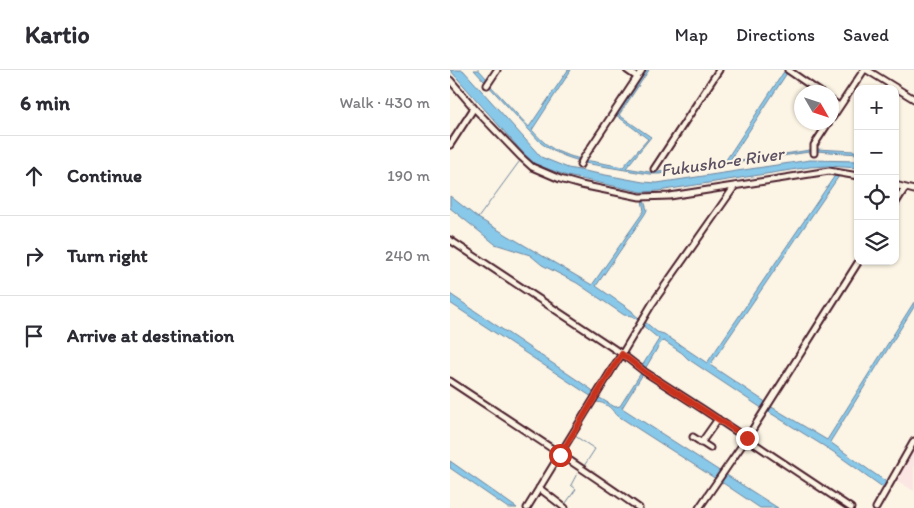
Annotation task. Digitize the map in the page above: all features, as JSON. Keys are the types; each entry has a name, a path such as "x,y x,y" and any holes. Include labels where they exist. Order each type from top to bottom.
{"street":[{"path":"487,85 497,70"},
{"path":"627,70 637,77"},
{"path":"580,165 582,159 642,70"},
{"path":"654,169 719,70"},
{"path":"789,70 810,85"},
{"path":"840,106 866,70 914,100"},
{"path":"450,80 474,108 532,167 560,179 581,185 640,197 670,196 829,171 854,175"},
{"path":"450,145 474,108"},
{"path":"814,153 814,145 824,130"},
{"path":"527,508 652,304 735,186"},
{"path":"899,186 914,190"},
{"path":"899,198 905,188"},
{"path":"450,240 622,354 652,377 851,508"},
{"path":"699,508 747,438 856,265"},
{"path":"450,381 584,469 639,508"},
{"path":"701,443 718,419"},
{"path":"693,437 710,448"},
{"path":"876,508 914,440"},
{"path":"539,488 565,508"}],"shaded area":[{"path":"914,445 914,491 894,479"}],"water":[{"path":"450,70 463,70 541,157 568,168 657,183 810,160 854,161 854,168 810,167 642,192 567,176 535,164"},
{"path":"474,70 479,70 488,83 529,127 568,70 571,70 532,130 553,149 581,159 580,161 559,154 541,143"},
{"path":"646,70 649,70 619,115 651,137 626,168 659,172 724,163 785,70 789,70 728,163 816,149 854,151 854,154 816,151 659,174 584,163 585,160 623,167 648,139 616,115"},
{"path":"836,174 839,176 710,365 767,403 763,409 664,341 661,342 645,369 642,366 659,339 642,325 644,321 657,332 664,334 707,363"},
{"path":"450,196 478,218 592,285 644,211 642,200 644,200 647,210 645,214 596,286 632,311 640,319 639,321 632,316 624,315 577,283 542,265 530,255 495,244 450,208"},
{"path":"450,294 592,390 594,394 592,397 450,303"},
{"path":"914,302 914,307 830,442 888,483 884,488 832,451 767,411 770,406 827,440"},
{"path":"641,373 643,374 622,408 721,472 716,479 615,414 608,406 597,402 594,405 598,397 615,407 620,406"},
{"path":"450,461 517,508 508,508 450,468"},
{"path":"725,474 778,508 760,508 720,481"}],"waterway":[{"path":"478,218 519,162"},
{"path":"584,466 595,449 575,436 594,405"},
{"path":"565,506 576,489 571,485 579,470"}],"route":[{"path":"560,455 622,354 645,372 747,438"}],"water label":[{"name":"Fukusho-e River","path":"722,162"}]}
